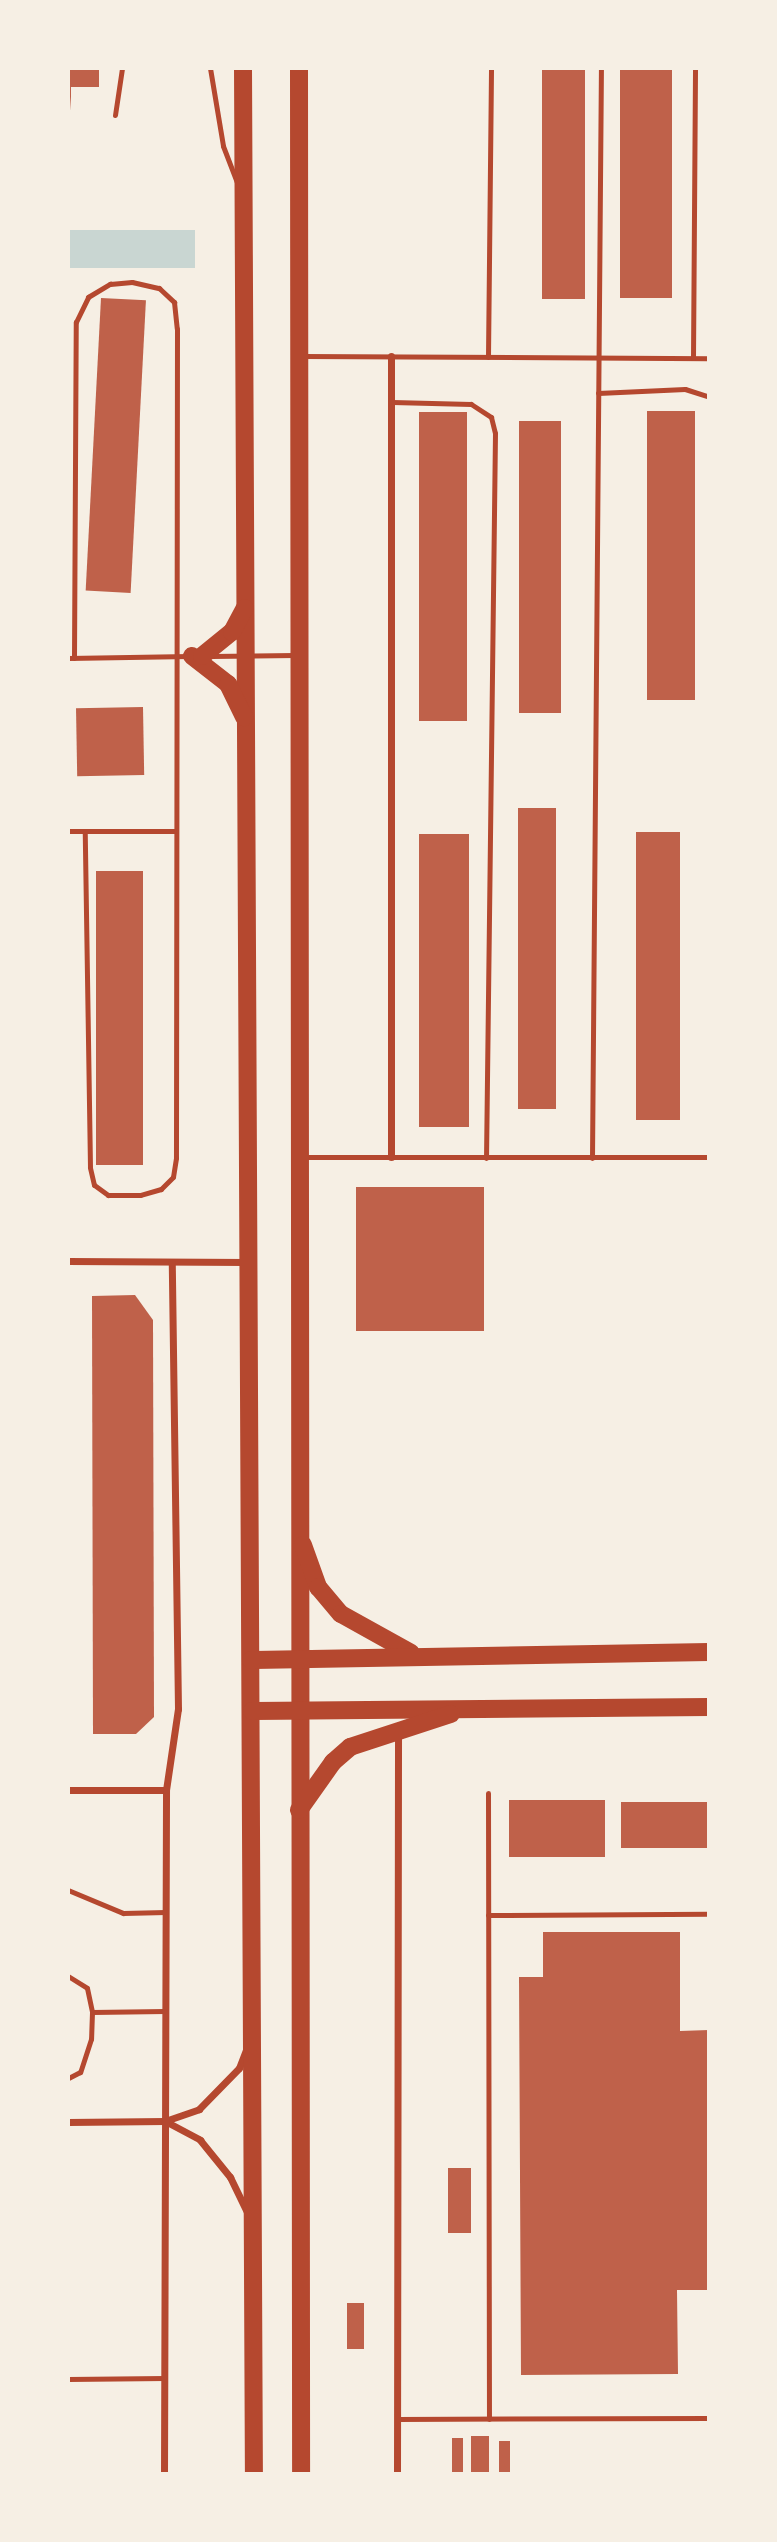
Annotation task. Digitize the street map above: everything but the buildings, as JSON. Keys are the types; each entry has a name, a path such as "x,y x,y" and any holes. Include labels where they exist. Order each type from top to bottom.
{"main road":[{"path":"243,68 247,209 254,2474"},
{"path":"299,68 302,1157 297,1710 301,2474"},
{"path":"248,588 244,615 224,640 189,656 228,684 242,706 248,741"},
{"path":"299,1535 328,1601 361,1628 414,1655"},
{"path":"251,1660 414,1655 709,1652"},
{"path":"252,1710 709,1707"},
{"path":"299,1810 340,1754 398,1731 468,1709"}],"street":[{"path":"391,356 391,1157"},
{"path":"68,1261 250,1262"},
{"path":"164,2474 166,1790 177,1709 172,1262"},
{"path":"397,2474 398,1731"},
{"path":"68,1790 166,1790"},
{"path":"68,2122 165,2121 199,2109 215,2097 239,2068 253,2032"},
{"path":"165,2121 200,2140 218,2160 253,2228"}],"lane":[{"path":"115,115 122,68"},
{"path":"210,68 223,146 247,209"},
{"path":"488,357 491,68"},
{"path":"592,1158 601,68"},
{"path":"693,358 695,68"},
{"path":"85,831 90,1167 94,1185 108,1195 140,1195 161,1189 173,1177 176,1158 174,831 189,656 174,302 159,288 132,282 110,284 88,297 76,322 71,658 189,656 299,655"},
{"path":"301,356 709,358"},
{"path":"598,393 685,389 709,397"},
{"path":"392,402 471,404 491,417 495,433 486,1158"},
{"path":"68,831 174,831"},
{"path":"302,1157 709,1157"},
{"path":"488,1793 489,2419"},
{"path":"68,1890 123,1913 166,1912"},
{"path":"488,1915 709,1914"},
{"path":"68,1976 87,1988 92,2012 91,2039 80,2072 68,2078"},
{"path":"92,2012 165,2011"},
{"path":"68,2379 164,2378"},
{"path":"397,2419 709,2418"}],"shaded area":[{"path":"68,230 195,230 195,268 68,268"}]}
